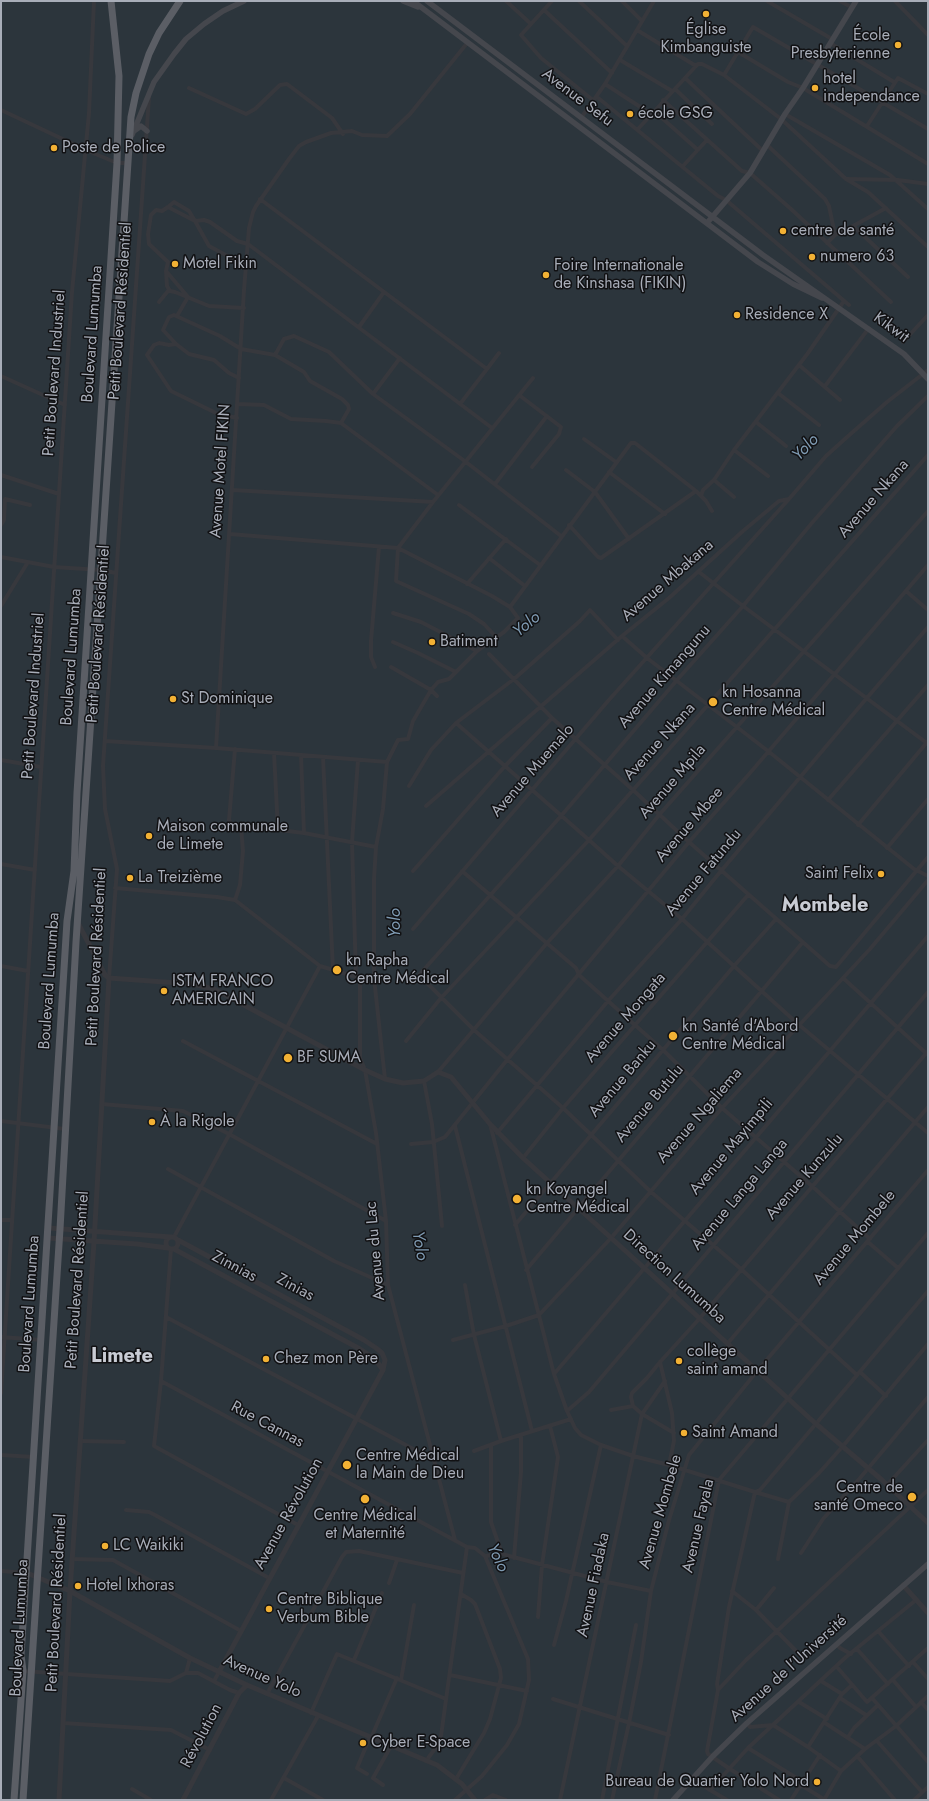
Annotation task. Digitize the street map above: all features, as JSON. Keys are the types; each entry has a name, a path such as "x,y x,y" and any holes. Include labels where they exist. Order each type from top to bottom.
{"highway":[{"name":"Boulevard Lumumba","path":"14,1800 23,1671 21,1655 68,921 74,871 117,163 119,76 111,1"},
{"name":"Boulevard Lumumba","path":"23,1800 129,143 132,110 141,75 159,33 180,1"}],"main road":[{"path":"129,143 150,92 165,65 186,39 223,12 244,1"},
{"path":"403,1 427,12"},
{"path":"413,1 427,12"},
{"name":"Avenue Sefu","path":"427,1 764,255 837,306"},
{"path":"707,223 750,173 783,117 803,88 856,1"},
{"name":"Avenue Sefu","path":"427,12 779,276 837,306"},
{"path":"446,26 452,19"},
{"path":"133,131 141,126 147,131"},
{"name":"Kikwit","path":"837,306 904,354 926,372 928,379"},
{"name":"Avenue de l’Université","path":"673,1800 713,1756 747,1723 928,1564"}],"street":[{"name":"Petit Boulevard Industriel","path":"1,1393 3,1337 54,567 75,256 86,150 94,1"},
{"path":"506,1 531,24"},
{"path":"551,1 521,35 541,58 638,129 718,196 726,200 849,305"},
{"path":"579,1 628,46"},
{"path":"622,1 642,21"},
{"path":"581,118 612,73 654,1"},
{"path":"767,1 894,82"},
{"path":"840,1 851,8"},
{"path":"894,1 928,34"},
{"path":"544,10 612,73"},
{"path":"724,75 753,27 928,129"},
{"path":"637,30 696,66"},
{"path":"189,88 246,114 255,109 280,84 287,84 332,118 342,134 352,132 387,136 410,114 468,42"},
{"path":"738,52 788,82 803,88 928,164"},
{"path":"620,60 673,90 712,124"},
{"path":"638,129 663,100 696,66 698,64 702,64 724,75 783,117 898,180 928,208"},
{"path":"685,78 763,152"},
{"path":"867,126 881,102 898,78 928,94"},
{"path":"605,84 652,112 698,150"},
{"name":"Petit Boulevard Résidentiel","path":"59,1800 70,1590 94,1242 109,978 117,869 105,809 103,780 105,741 150,92"},
{"path":"663,100 742,171 750,173 890,302"},
{"path":"1,110 117,163 128,163"},
{"path":"783,117 846,179 862,188 928,247"},
{"name":"Avenue Motel FIKIN","path":"216,748 250,219 260,199 299,146 331,133 342,134"},
{"path":"683,166 708,140"},
{"path":"767,145 825,199 835,235"},
{"path":"846,179 898,180 928,184"},
{"path":"260,199 487,369"},
{"path":"244,308 209,306 188,296 170,291 167,286 166,271 168,262 150,244 148,234 151,215 156,210 162,211 172,203 180,205 189,211 209,246 246,266"},
{"path":"168,207 195,221 204,220 210,222 237,241 248,244 359,326 492,428"},
{"path":"827,243 835,235 886,208"},
{"path":"853,226 908,277"},
{"path":"166,271 188,296"},
{"path":"159,302 168,291 170,291"},
{"path":"359,326 384,292"},
{"path":"177,316 188,296"},
{"path":"701,496 703,490 714,480 734,450 799,365 837,306 844,301"},
{"path":"903,342 928,315"},
{"path":"239,378 229,373 210,358 189,354 176,344 163,330 169,317 177,316 220,336 241,349 275,355 304,372 310,381 342,399 348,405 349,409 342,423"},
{"path":"825,386 869,328"},
{"path":"275,355 284,339 294,336 329,352 373,394 466,462 561,536"},
{"path":"176,344 169,346 159,343 154,345 147,355 157,367 167,387 171,391 218,414 237,418"},
{"path":"460,404 499,353"},
{"path":"373,394 400,358"},
{"path":"799,365 840,400"},
{"name":"Avenue Mbakana","path":"426,806 487,751 699,572 743,531 779,501 788,499 826,456 887,402 926,372"},
{"path":"1,376 65,405"},
{"path":"496,637 484,624 469,614 396,581 398,548 432,502 533,378"},
{"path":"778,393 819,425"},
{"path":"519,395 560,425 561,430 532,467"},
{"name":"Avenue Kimangunu","path":"441,998 419,975 561,816 677,680 743,606 828,504 897,426 928,396"},
{"path":"238,404 264,405 291,419 342,423 438,495"},
{"path":"495,484 547,416"},
{"path":"756,422 786,446"},
{"path":"584,439 616,462"},
{"path":"510,607 569,525 631,443 635,443 696,491 712,511"},
{"path":"734,450 768,476"},
{"name":"Avenue Nkana","path":"406,1041 441,998 590,840 928,455"},
{"path":"566,470 595,492 629,538"},
{"path":"609,472 664,514"},
{"path":"1,475 59,494"},
{"path":"714,480 734,497"},
{"path":"233,490 432,502"},
{"path":"569,525 600,558 696,491"},
{"path":"1,525 4,520 4,505 6,499 30,505"},
{"name":"Avenue Muemalo","path":"413,929 671,630 788,499"},
{"path":"459,505 540,565"},
{"name":"Avenue Mpila","path":"438,1072 547,942 618,866 659,815 738,728 928,511"},
{"path":"230,534 398,548 492,596 510,607 518,617 518,620 476,651 449,679 438,682 431,690 413,721 408,739 398,740 387,762 383,809 376,847 374,879 374,978 384,1079"},
{"path":"467,584 506,539"},
{"path":"375,667 371,657 371,641 379,547"},
{"path":"1,557 54,567 92,569 116,573"},
{"path":"489,558 525,586"},
{"path":"1,606 28,562"},
{"name":"Avenue Mbee","path":"433,1142 445,1137 507,1060 649,892 689,842 928,565"},
{"path":"699,572 834,675 927,743 858,825"},
{"path":"906,591 928,610"},
{"path":"409,786 431,750 456,723 514,679 580,621 590,610 620,638 677,680 708,706 768,751 799,778 916,871 928,876"},
{"path":"393,613 421,622 476,651"},
{"name":"Avenue Fatundu","path":"497,1133 608,1001 682,920 866,698 928,627"},
{"path":"393,642 456,672"},
{"path":"489,654 552,718 604,766 633,790 748,895 830,966 836,966 928,857"},
{"path":"391,667 431,690 437,696"},
{"path":"828,800 928,685"},
{"path":"413,871 505,766 552,718"},
{"path":"456,723 618,866 707,942 798,1024 928,1133"},
{"path":"105,741 235,749 387,762"},
{"path":"235,749 229,820 231,823 241,827 304,833 376,847"},
{"path":"274,753 278,830"},
{"path":"301,755 304,833"},
{"path":"323,757 333,970"},
{"path":"1,760 41,768"},
{"name":"Avenue du Lac","path":"358,760 352,842 360,1058 365,1070 377,1144 386,1221 388,1285 455,1540"},
{"path":"887,848 928,799"},
{"path":"235,900 240,884 243,851 241,827"},
{"path":"1,864 35,870"},
{"path":"462,871 578,970 579,975 663,1050 722,1108 840,1211 898,1268"},
{"name":"Avenue Ngaliema","path":"539,1315 611,1238 722,1108 798,1024 843,978 928,880"},
{"path":"115,888 235,900 320,966 358,978 374,978"},
{"name":"Avenue Mongata","path":"523,1158 563,1108 748,895"},
{"name":"Avenue Banku","path":"515,1225 776,918"},
{"path":"78,923 101,968 109,978 203,986 226,994 384,1079 403,1083 424,1081 438,1072"},
{"name":"Avenue Mayimpili","path":"554,1374 928,936"},
{"name":"Avenue Butulu","path":"526,1270 617,1160 803,942"},
{"path":"1,966 28,971"},
{"path":"298,1525 154,1446 161,1381 171,1249 166,1242 174,1238 257,1080 320,966"},
{"path":"843,978 897,1028 927,1053"},
{"name":"Avenue Langa Langa","path":"567,1411 589,1392 673,1294 712,1245 928,992"},
{"path":"441,998 507,1060 563,1108 650,1191 741,1269 829,1351 886,1396"},
{"path":"183,1041 377,1144"},
{"name":"Avenue Kunzulu","path":"634,1406 631,1397 632,1393 700,1318 927,1053"},
{"name":"Direction Lumumba","path":"438,1072 451,1077 497,1133 550,1183 815,1423 885,1482 928,1522"},
{"path":"424,1081 433,1142 442,1226"},
{"path":"102,1104 177,1109 229,1134 386,1221"},
{"path":"710,1367 928,1107"},
{"path":"1,1121 65,1129"},
{"path":"490,1124 526,1270 554,1374 567,1411 581,1435 601,1445 634,1456 685,1469 705,1477 789,1502"},
{"path":"454,1126 463,1166 475,1202 481,1234 532,1431"},
{"path":"411,1144 433,1142"},
{"path":"168,1169 334,1261 388,1285"},
{"name":"Avenue Mombele","path":"612,1800 630,1723 641,1662 649,1599 669,1520 692,1449 928,1170"},
{"path":"1,1220 11,1220"},
{"path":"49,1228 174,1238"},
{"name":"Avenue Fayala","path":"655,1800 719,1480 928,1233"},
{"path":"48,1238 137,1244 171,1249 178,1246 174,1238"},
{"name":"Zinias","path":"174,1238 281,1294 364,1340 382,1353 384,1360 383,1370"},
{"name":"Zinnias","path":"171,1249 360,1349 375,1359 383,1370"},
{"path":"465,1285 474,1335 501,1441"},
{"path":"755,1492 760,1490 928,1291"},
{"path":"276,1304 281,1294"},
{"path":"453,1340 506,1326 539,1315"},
{"path":"166,1317 434,1460"},
{"path":"3,1337 42,1340"},
{"path":"360,1349 364,1340"},
{"path":"778,1559 789,1502 819,1473 843,1446 928,1344"},
{"path":"660,1362 672,1413 674,1433 669,1465"},
{"name":"Avenue Révolution","path":"219,1672 383,1370"},
{"name":"Rue Cannas","path":"161,1381 455,1540 474,1548 485,1556"},
{"name":"Avenue Fiadaka","path":"560,1800 608,1582 642,1414 665,1381"},
{"path":"800,1553 823,1519 928,1397"},
{"path":"611,1410 634,1406 642,1414 674,1433"},
{"path":"474,1451 571,1419"},
{"path":"538,1617 542,1566 558,1457 550,1426"},
{"path":"514,1558 521,1472 520,1435"},
{"path":"885,1482 928,1440"},
{"path":"81,1441 124,1442"},
{"path":"491,1445 491,1522 500,1554"},
{"path":"554,1645 601,1445"},
{"path":"1,1455 34,1457"},
{"path":"718,1690 777,1632 912,1507 928,1490"},
{"path":"755,1492 736,1594 730,1605 717,1684 718,1690 707,1751 730,1769 779,1800"},
{"path":"126,1510 149,1512 269,1578"},
{"path":"426,1761 441,1736 467,1546"},
{"path":"267,1694 346,1552 359,1552 463,1573"},
{"path":"455,1800 467,1790 507,1745 518,1724 529,1680 528,1659 485,1556 500,1554 542,1566 651,1591"},
{"path":"72,1559 113,1560 241,1631"},
{"path":"389,1583 397,1560"},
{"path":"1,1572 27,1573"},
{"name":"Avenue Yolo","path":"27,1573 70,1590 190,1658 219,1672 318,1716 437,1765 456,1779 474,1799"},
{"path":"903,1585 928,1613"},
{"path":"756,1610 774,1588"},
{"path":"354,1660 382,1593"},
{"path":"456,1779 484,1733 490,1719 501,1678 500,1669 475,1604 461,1594"},
{"path":"736,1594 756,1610 799,1654"},
{"path":"710,1790 748,1748 856,1649 916,1600"},
{"path":"401,1680 414,1605"},
{"path":"602,1800 636,1625"},
{"path":"878,1631 909,1666"},
{"path":"836,1644 851,1654"},
{"path":"837,1667 867,1702 928,1648"},
{"path":"856,1649 888,1684"},
{"path":"311,1713 335,1655 338,1654 446,1699"},
{"path":"186,1673 190,1658"},
{"path":"913,1662 928,1679"},
{"path":"23,1671 170,1681 186,1673 198,1673 230,1690 239,1693"},
{"path":"214,1681 219,1672"},
{"path":"450,1675 527,1691"},
{"path":"367,1774 357,1768 397,1678"},
{"path":"893,1680 916,1707"},
{"path":"821,1682 866,1715"},
{"name":"Révolution","path":"183,1800 239,1693 247,1685"},
{"path":"808,1747 841,1696 852,1685"},
{"path":"748,1748 802,1783 824,1800 841,1771 865,1749 896,1726 928,1696"},
{"path":"872,1698 928,1762"},
{"path":"553,1699 669,1735"},
{"path":"799,1702 865,1749"},
{"path":"921,1702 928,1710"},
{"path":"848,1737 866,1715 878,1705"},
{"path":"271,1800 318,1716"},
{"path":"64,1723 171,1730 210,1750"},
{"path":"747,1723 750,1727 773,1726 808,1747 841,1771"},
{"path":"877,1741 922,1792"},
{"path":"382,1785 373,1778 391,1746"},
{"path":"791,1800 820,1755"},
{"path":"857,1756 895,1800"},
{"path":"284,1778 323,1800"},
{"path":"692,1778 727,1800"},
{"path":"914,1800 928,1787"},
{"path":"132,1790 151,1800"},
{"path":"485,1800 493,1795 506,1800"},
{"path":"768,1800 772,1795"}],"water":[{"name":"Yolo","path":"1,1 928,1 928,1800 1,1800"}],"place":[{"name":"Église Kimbanguiste","path":"706,14"},
{"name":"École Presbyterienne","path":"898,45"},
{"name":"hotel independance","path":"815,88"},
{"name":"école GSG","path":"630,114"},
{"name":"Poste de Police","path":"54,148"},
{"name":"centre de santé","path":"783,231"},
{"name":"numero 63","path":"812,257"},
{"name":"Motel Fikin","path":"175,264"},
{"name":"Foire Internationale de Kinshasa (FIKIN)","path":"546,275"},
{"name":"Residence X","path":"737,315"},
{"name":"Batiment","path":"432,642"},
{"name":"St Dominique","path":"173,699"},
{"name":"kn Hosanna Centre Médical","path":"713,702"},
{"name":"Maison communale de Limete","path":"149,836"},
{"name":"Saint Felix","path":"881,874"},
{"name":"La Treizième","path":"130,878"},
{"name":"kn Rapha Centre Médical","path":"337,970"},
{"name":"ISTM FRANCO AMERICAIN","path":"164,991"},
{"name":"kn Santé d'Abord Centre Médical","path":"673,1036"},
{"name":"BF SUMA","path":"288,1058"},
{"name":"À la Rigole","path":"152,1122"},
{"name":"kn Koyangel Centre Médical","path":"517,1199"},
{"name":"Chez mon Père","path":"266,1359"},
{"name":"collège saint amand","path":"679,1361"},
{"name":"Saint Amand","path":"684,1433"},
{"name":"Centre Médical la Main de Dieu","path":"347,1465"},
{"name":"Centre de santé Omeco","path":"912,1497"},
{"name":"Centre Médical et Maternité","path":"365,1499"},
{"name":"LC Waikiki","path":"105,1546"},
{"name":"Hotel Ixhoras","path":"78,1586"},
{"name":"Centre Biblique Verbum Bible","path":"269,1609"},
{"name":"Cyber E-Space","path":"363,1743"},
{"name":"Bureau de Quartier Yolo Nord","path":"817,1782"}],"district":[{"name":"Mombele","path":"825,906"},
{"name":"Limete","path":"122,1357"}]}
